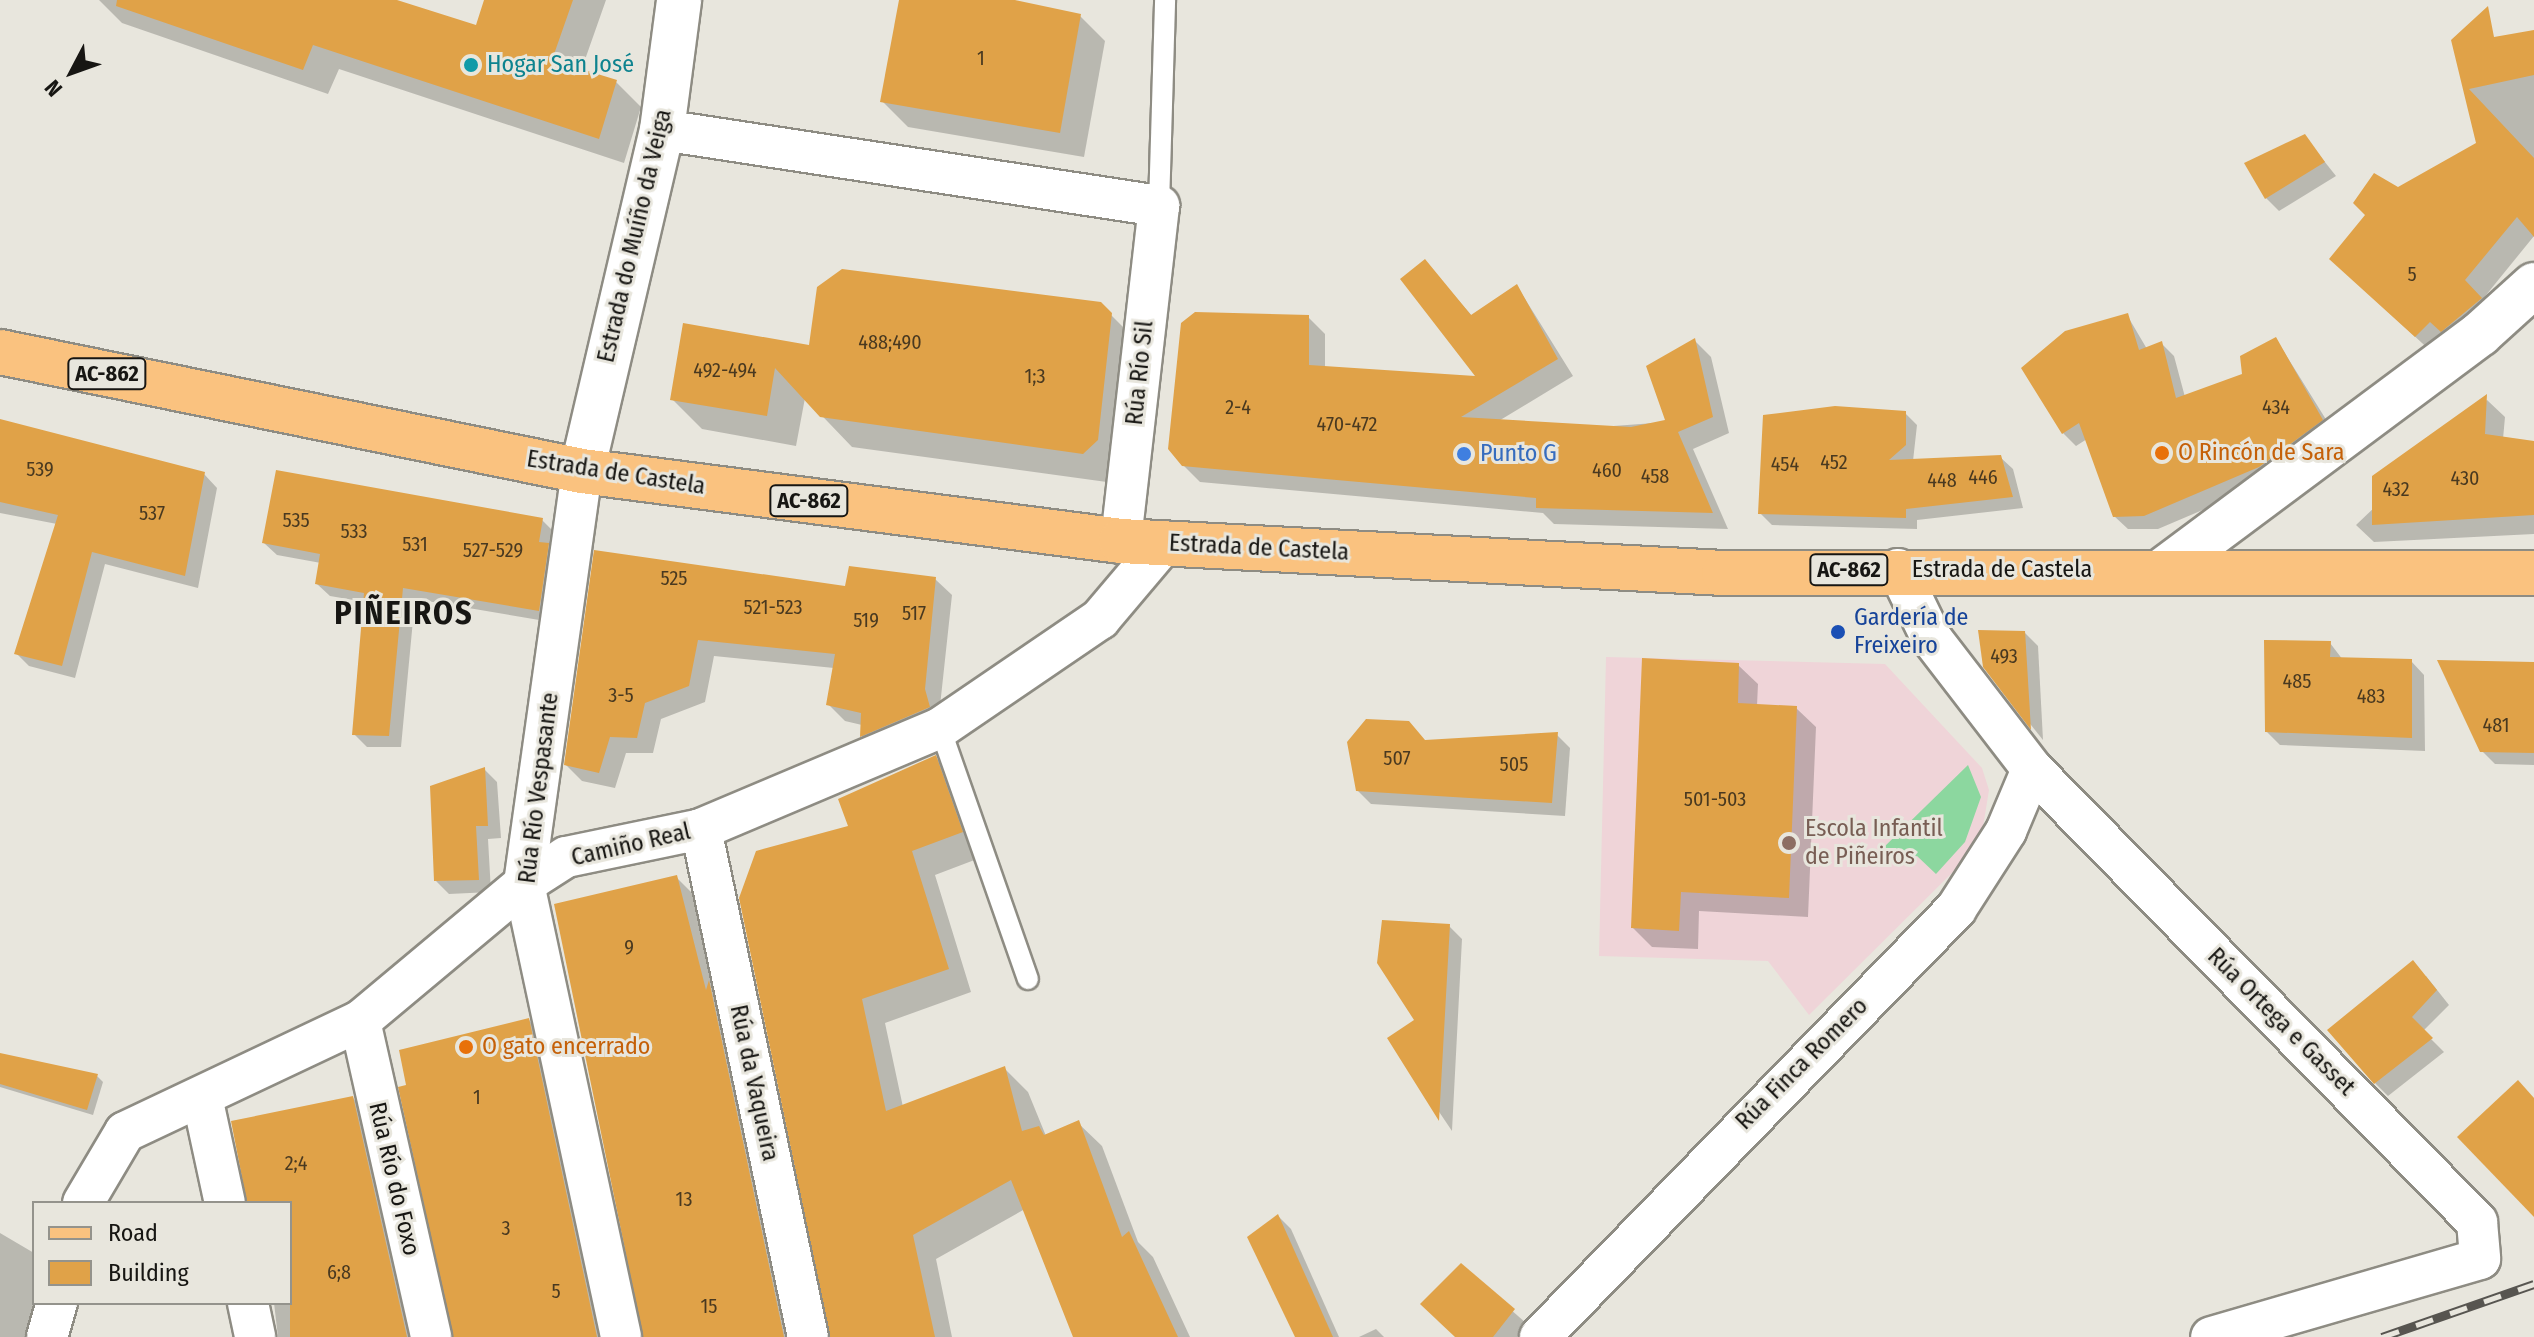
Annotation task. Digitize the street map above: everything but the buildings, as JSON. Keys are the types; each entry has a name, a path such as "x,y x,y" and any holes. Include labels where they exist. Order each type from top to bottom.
{"main road":[{"name":"Estrada de Castela","path":"0,352 582,471 1121,541 1724,573 1898,569 2534,573"}],"street":[{"name":"Estrada do Muíño da Veiga","path":"582,471 662,130 679,0"},
{"path":"662,130 1159,206"},
{"name":"Rúa Río Sil","path":"1121,541 1159,206"},
{"path":"2162,571 2480,334 2534,285"},
{"name":"Rúa Río Vespasante","path":"582,471 524,884 621,1337"},
{"name":"Camiño Real","path":"84,1201 125,1132 360,1021 524,884 566,857 701,829 940,728 1100,619 1165,542"},
{"name":"Rúa Ortega e Gasset","path":"1898,569 1932,639 2032,769 2477,1222 2480,1259 2211,1337"},
{"name":"Rúa Finca Romero","path":"1540,1337 1956,909 2006,831 2032,769"},
{"name":"Rúa da Vaqueira","path":"701,829 808,1337"},
{"name":"Rúa Río do Foxo","path":"360,1021 431,1337"},
{"path":"202,1097 225,1201"},
{"path":"47,1337 56,1305"},
{"path":"248,1305 255,1337"}],"lane":[{"path":"1159,206 1165,0"},
{"path":"940,728 1028,979"}],"shaded area":[{"name":"Escola Infantil de Piñeiros","path":"1606,657 1885,664 1982,768 1989,790 1983,827 1967,858 1809,1015 1768,961 1599,956"}],"green space":[{"path":"1968,765 1981,797 1965,842 1936,874 1917,856 1896,863 1882,849"}],"railway":[{"path":"2382,1337 2534,1284"}],"place":[{"name":"Hogar San José","path":"471,65"},
{"name":"O Rincón de Sara","path":"2162,453"},
{"name":"Punto G","path":"1464,454"},
{"name":"Gardería de Freixeiro","path":"1838,632"},
{"name":"Escola Infantil de Piñeiros","path":"1789,843"},
{"name":"O gato encerrado","path":"466,1047"}],"district":[{"name":"PIÑEIROS","path":"404,613"}]}
